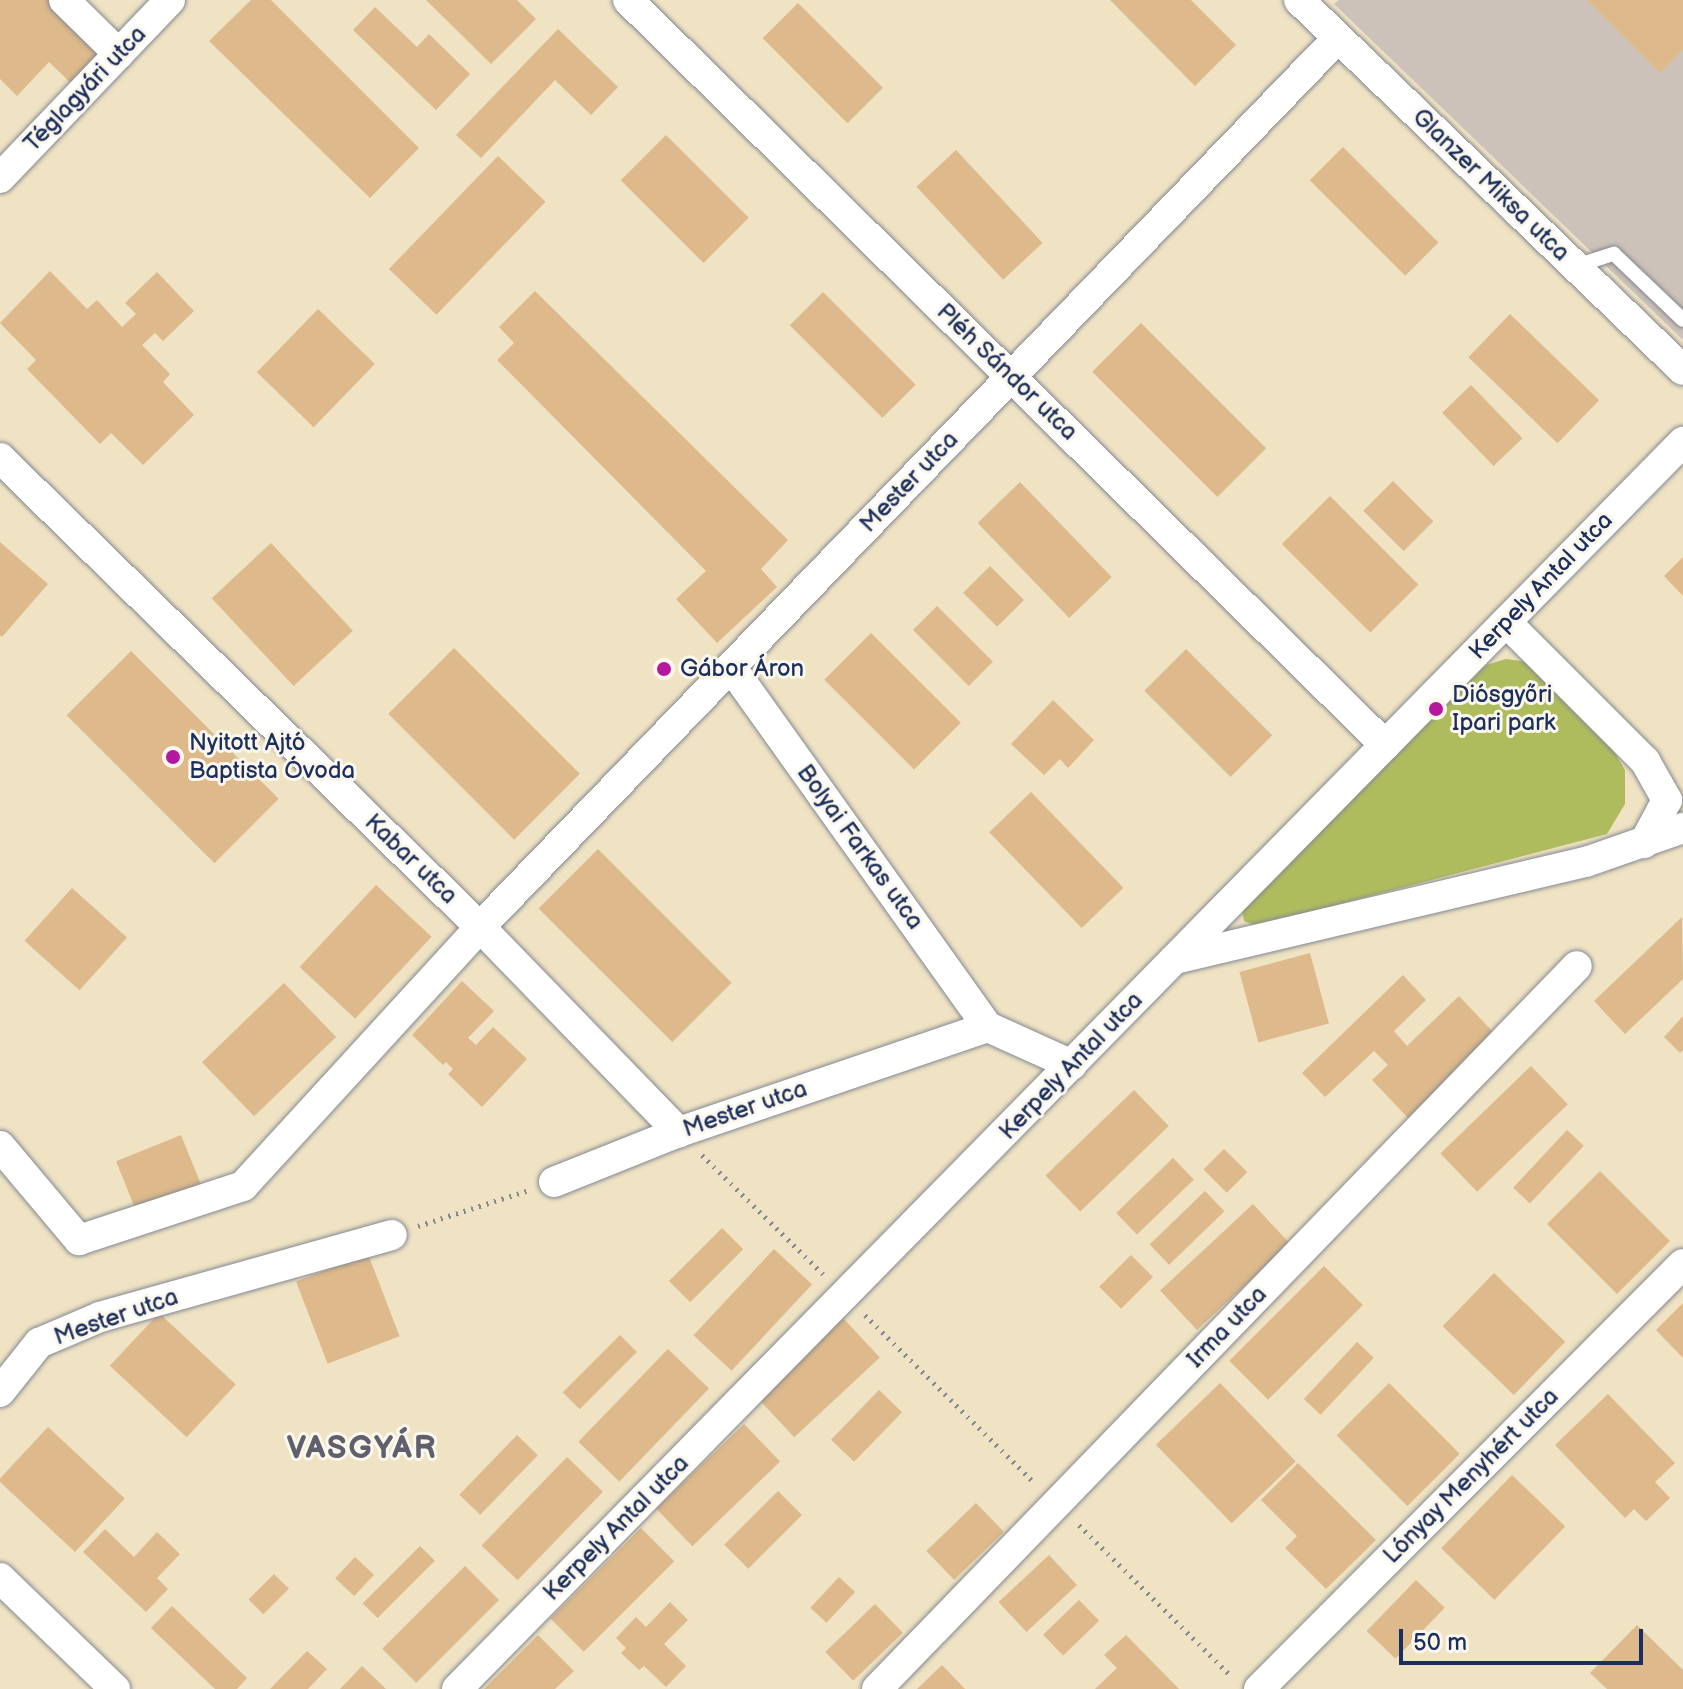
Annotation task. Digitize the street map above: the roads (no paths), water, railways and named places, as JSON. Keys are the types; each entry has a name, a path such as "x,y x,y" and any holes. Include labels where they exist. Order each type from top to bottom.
{"street":[{"path":"64,0 119,54"},
{"name":"Téglagyári utca","path":"0,178 170,0"},
{"name":"Pléh Sándor utca","path":"628,0 1385,745"},
{"name":"Glanzer Miksa utca","path":"1299,0 1683,370"},
{"name":"Mester utca","path":"0,1146 79,1240 243,1186 480,927 1338,38"},
{"name":"Kerpely Antal utca","path":"457,1689 1683,442"},
{"name":"Kabar utca","path":"5,473 480,927 679,1132"},
{"path":"1506,622 1645,761 1667,800 1644,843"},
{"name":"Bolyai Farkas utca","path":"731,667 988,1027"},
{"path":"1175,959 1586,862 1683,828"},
{"name":"Irma utca","path":"877,1689 1577,966"},
{"path":"988,1027 1072,1065"},
{"name":"Mester utca","path":"554,1182 679,1132 988,1027"},
{"name":"Mester utca","path":"0,1392 39,1343 100,1317 392,1235"},
{"name":"Lónyay Menyhért utca","path":"1246,1684 1683,1264"},
{"path":"0,1578 115,1689"}],"lane":[{"path":"1575,266 1614,254 1683,320"}],"place":[{"name":"Gábor Áron","path":"664,669"},
{"name":"Diósgyőri Ipari park","path":"1436,709"},
{"name":"Nyitott Ajtó Baptista Óvoda","path":"173,757"}],"district":[{"name":"VASGYÁR","path":"362,1449"}]}
